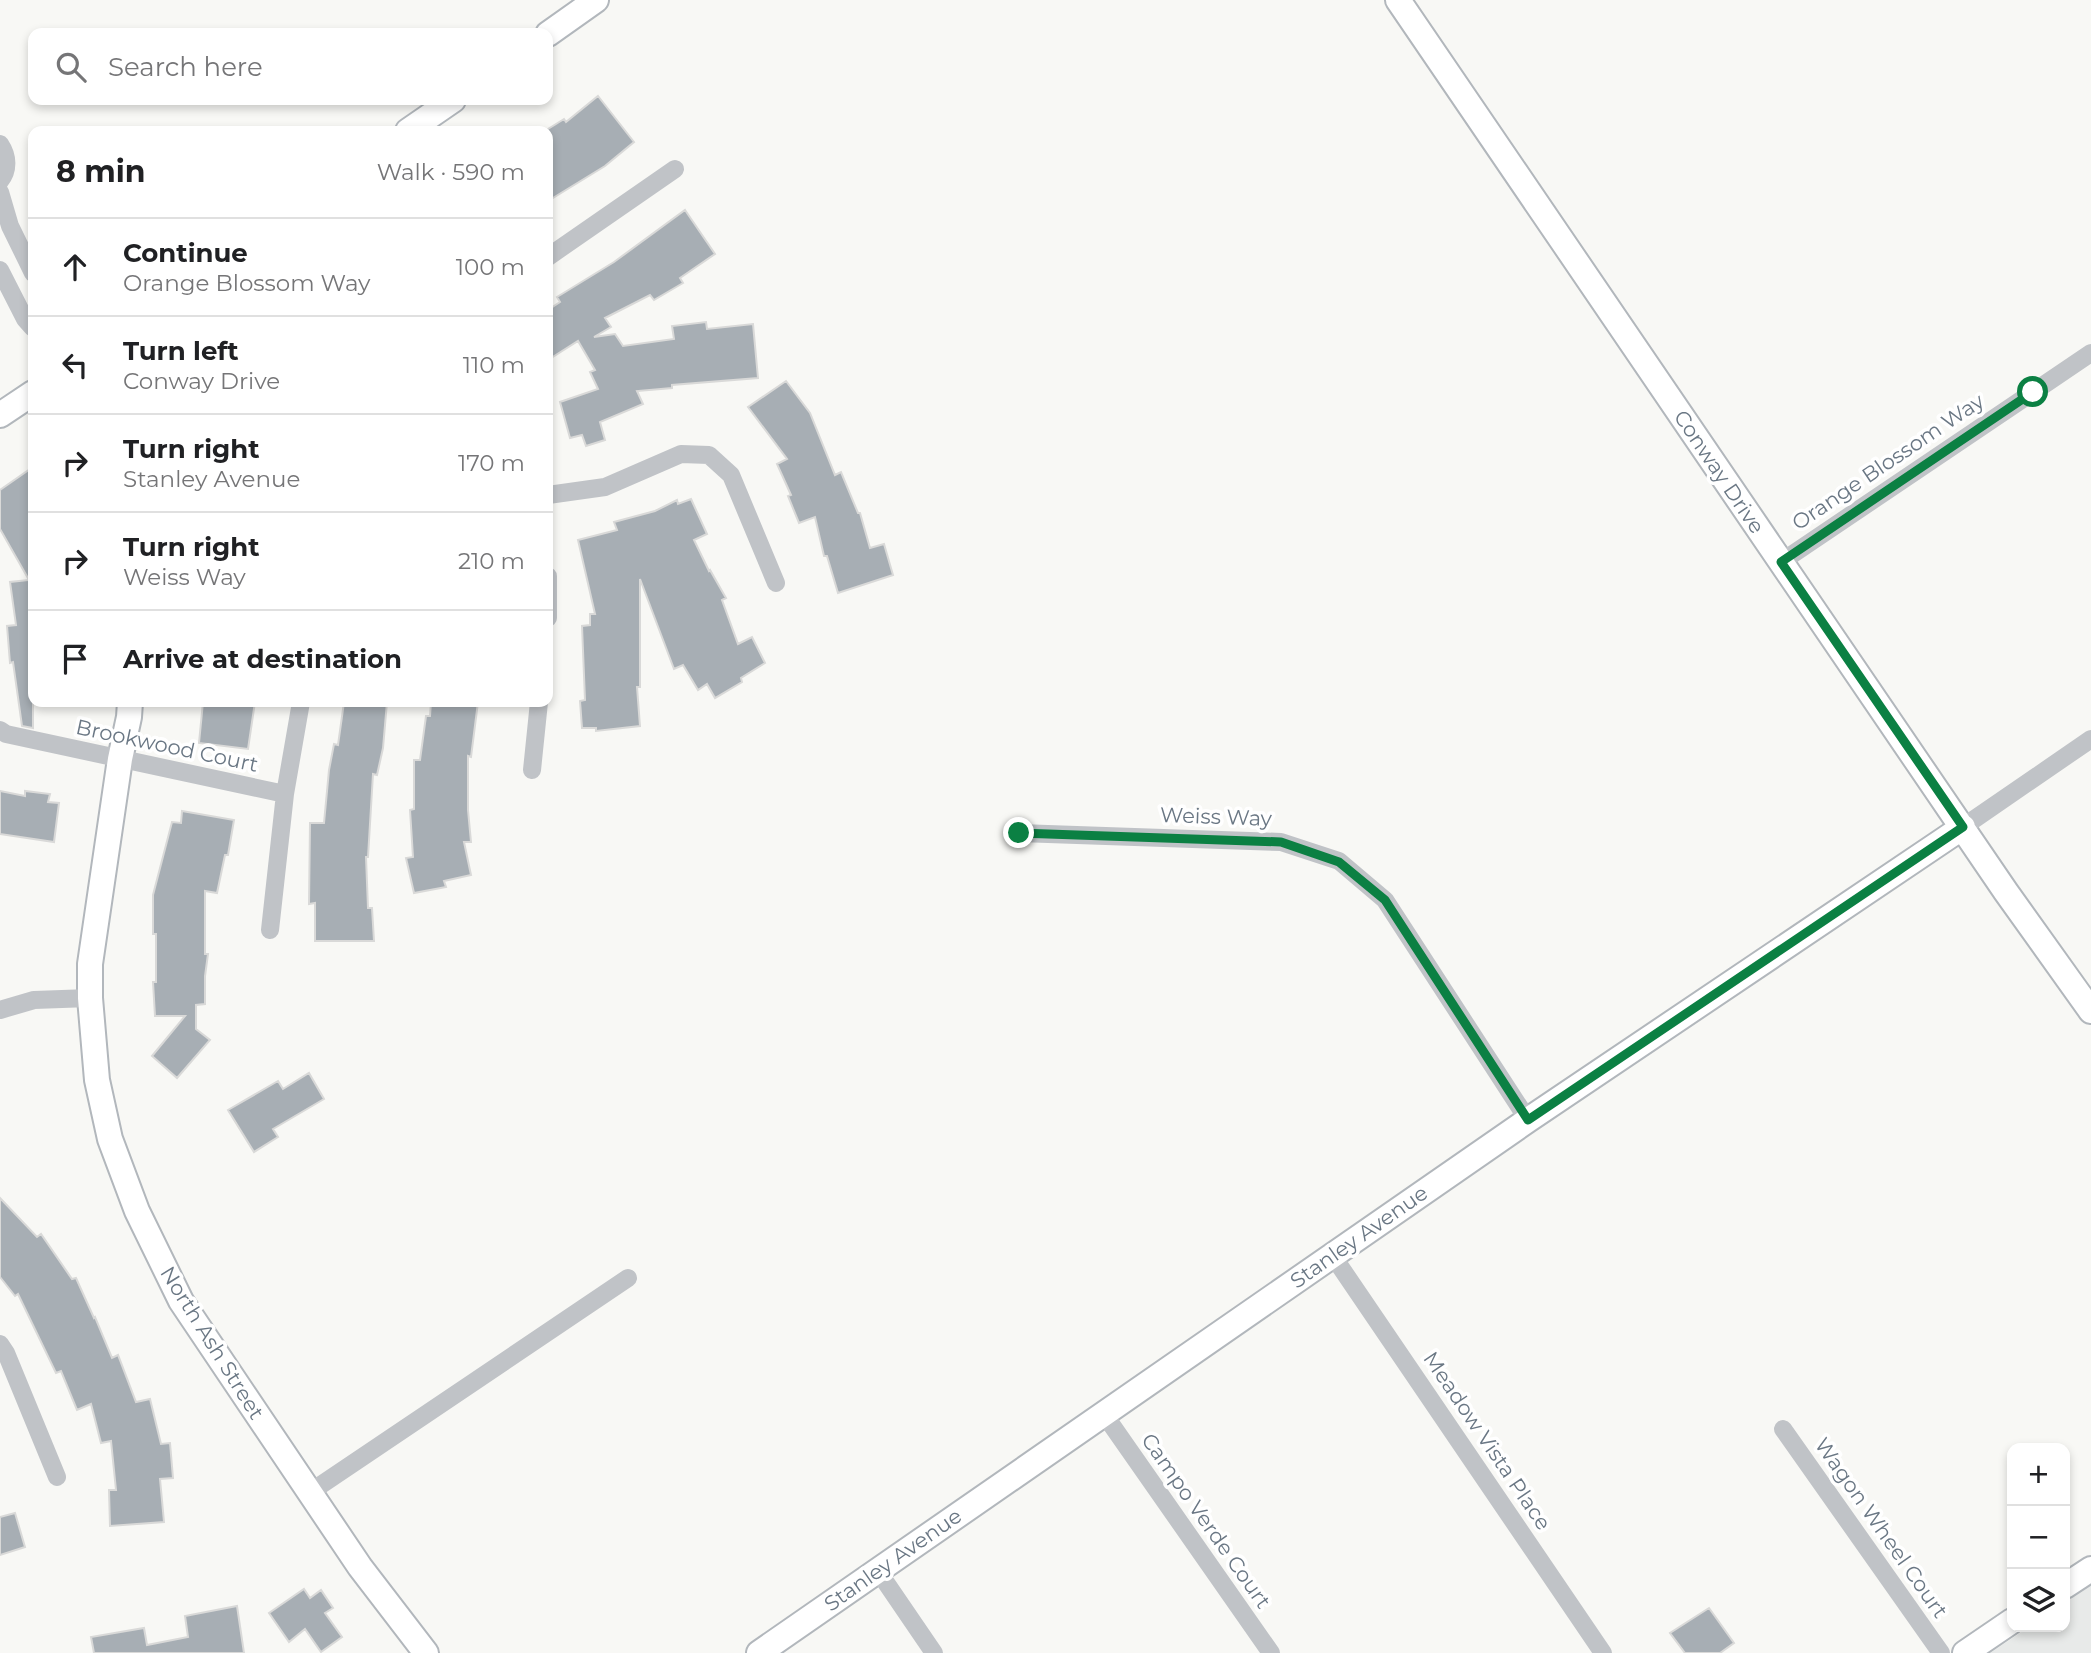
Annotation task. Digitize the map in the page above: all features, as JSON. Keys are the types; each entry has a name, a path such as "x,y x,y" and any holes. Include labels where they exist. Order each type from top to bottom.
{"street":[{"path":"553,30 596,0"},
{"name":"Conway Drive","path":"1398,0 2006,892 2091,1011"},
{"path":"415,126 446,105"},
{"path":"0,144 7,166 0,181"},
{"path":"553,254 675,169"},
{"path":"0,192 10,226 28,263"},
{"path":"0,270 28,322"},
{"name":"Orange Blossom Way","path":"1781,562 2091,353"},
{"path":"0,415 28,396"},
{"path":"553,494 605,487 681,454 709,455 731,475 776,583"},
{"name":"North Ash Street","path":"130,707 90,964 97,1080 110,1139 137,1211 181,1301 360,1567 426,1653"},
{"path":"270,930 285,794 300,707"},
{"path":"532,770 538,707"},
{"name":"Brookwood Court","path":"0,730 5,734 285,794"},
{"path":"1963,827 2091,739"},
{"name":"Stanley Avenue","path":"759,1653 1528,1120 1963,827"},
{"name":"Weiss Way","path":"1019,833 1281,842 1339,862 1385,900 1528,1120"},
{"path":"0,1010 34,1000 90,998"},
{"name":"Meadow Vista Place","path":"1333,1256 1603,1653"},
{"path":"309,1493 628,1278"},
{"path":"0,1345 57,1476"},
{"name":"Campo Verde Court","path":"1104,1414 1271,1653"},
{"name":"Wagon Wheel Court","path":"1783,1429 1941,1653"},
{"path":"2070,1583 2091,1569"},
{"path":"877,1571 934,1653"},
{"path":"1965,1653 2007,1624"}],"shaded area":[{"path":"2091,1584 2091,1653 1990,1653 2022,1632 2070,1632 2070,1599"}],"building":[{"path":"598,96 634,142 605,166 553,198 553,126 564,119 566,122"},
{"path":"685,210 715,254 680,278 683,283 654,300 650,295 605,318 611,327 594,337 615,334 623,346 674,339 672,326 706,322 707,329 753,324 758,378 672,385 672,388 637,391 643,404 600,422 605,440 586,446 582,435 570,438 560,402 598,389 590,372 595,370 578,341 553,357 553,307 560,302 557,297 614,262"},
{"path":"786,381 810,413 835,475 841,472 860,513 870,548 884,544 893,575 838,593 827,556 824,556 815,517 799,523 788,496 791,495 777,464 787,459 748,407"},
{"path":"28,470 28,578 0,529 0,490"},
{"path":"691,499 707,534 694,540 726,598 722,600 738,644 752,637 765,663 741,678 742,682 715,698 707,684 698,690 683,665 674,669 640,579 640,687 637,687 640,726 596,731 596,728 582,728 580,701 585,700 582,626 590,625 590,614 595,614 578,540 617,530 614,522 655,511 677,500 678,504"},
{"path":"28,580 28,707 33,707 33,728 22,726 13,662 10,663 7,626 16,625 10,582"},
{"path":"203,707 254,707 248,749 199,743"},
{"path":"343,707 387,707 383,748 377,775 373,774 366,857 368,908 372,908 374,941 315,941 315,903 309,904 310,823 324,823 329,770 334,744 338,745"},
{"path":"431,707 477,707 471,757 468,756 471,842 464,842 471,875 444,881 446,887 414,893 406,858 413,857 410,810 414,809 414,760 420,760 426,716 430,716"},
{"path":"0,791 25,796 25,791 50,794 48,802 59,803 54,842 0,834"},
{"path":"182,811 234,820 217,893 205,891 205,954 208,954 205,1004 196,1005 196,1029 210,1040 177,1078 152,1056 185,1016 155,1016 153,982 156,982 156,934 153,934 153,895 172,822 181,823"},
{"path":"309,1073 324,1099 273,1129 278,1137 254,1152 228,1110 278,1081 283,1089"},
{"path":"0,1198 37,1237 41,1234 72,1279 76,1278 112,1358 118,1355 136,1402 150,1399 161,1444 170,1443 173,1478 160,1479 164,1522 110,1526 109,1490 116,1490 111,1441 101,1443 91,1404 77,1410 61,1371 56,1373 18,1294 15,1296 0,1277"},
{"path":"15,1513 25,1547 0,1555 0,1517"},
{"path":"304,1589 310,1598 321,1590 333,1608 325,1613 342,1637 321,1652 305,1629 289,1642 269,1613"},
{"path":"237,1606 244,1653 94,1653 91,1637 144,1628 147,1645 188,1637 185,1616"},
{"path":"1709,1608 1734,1643 1720,1653 1685,1653 1670,1633"}],"route":[{"path":"1019,833 1281,842 1339,862 1385,900 1528,1120 1963,827 1781,562 2033,392"}]}
